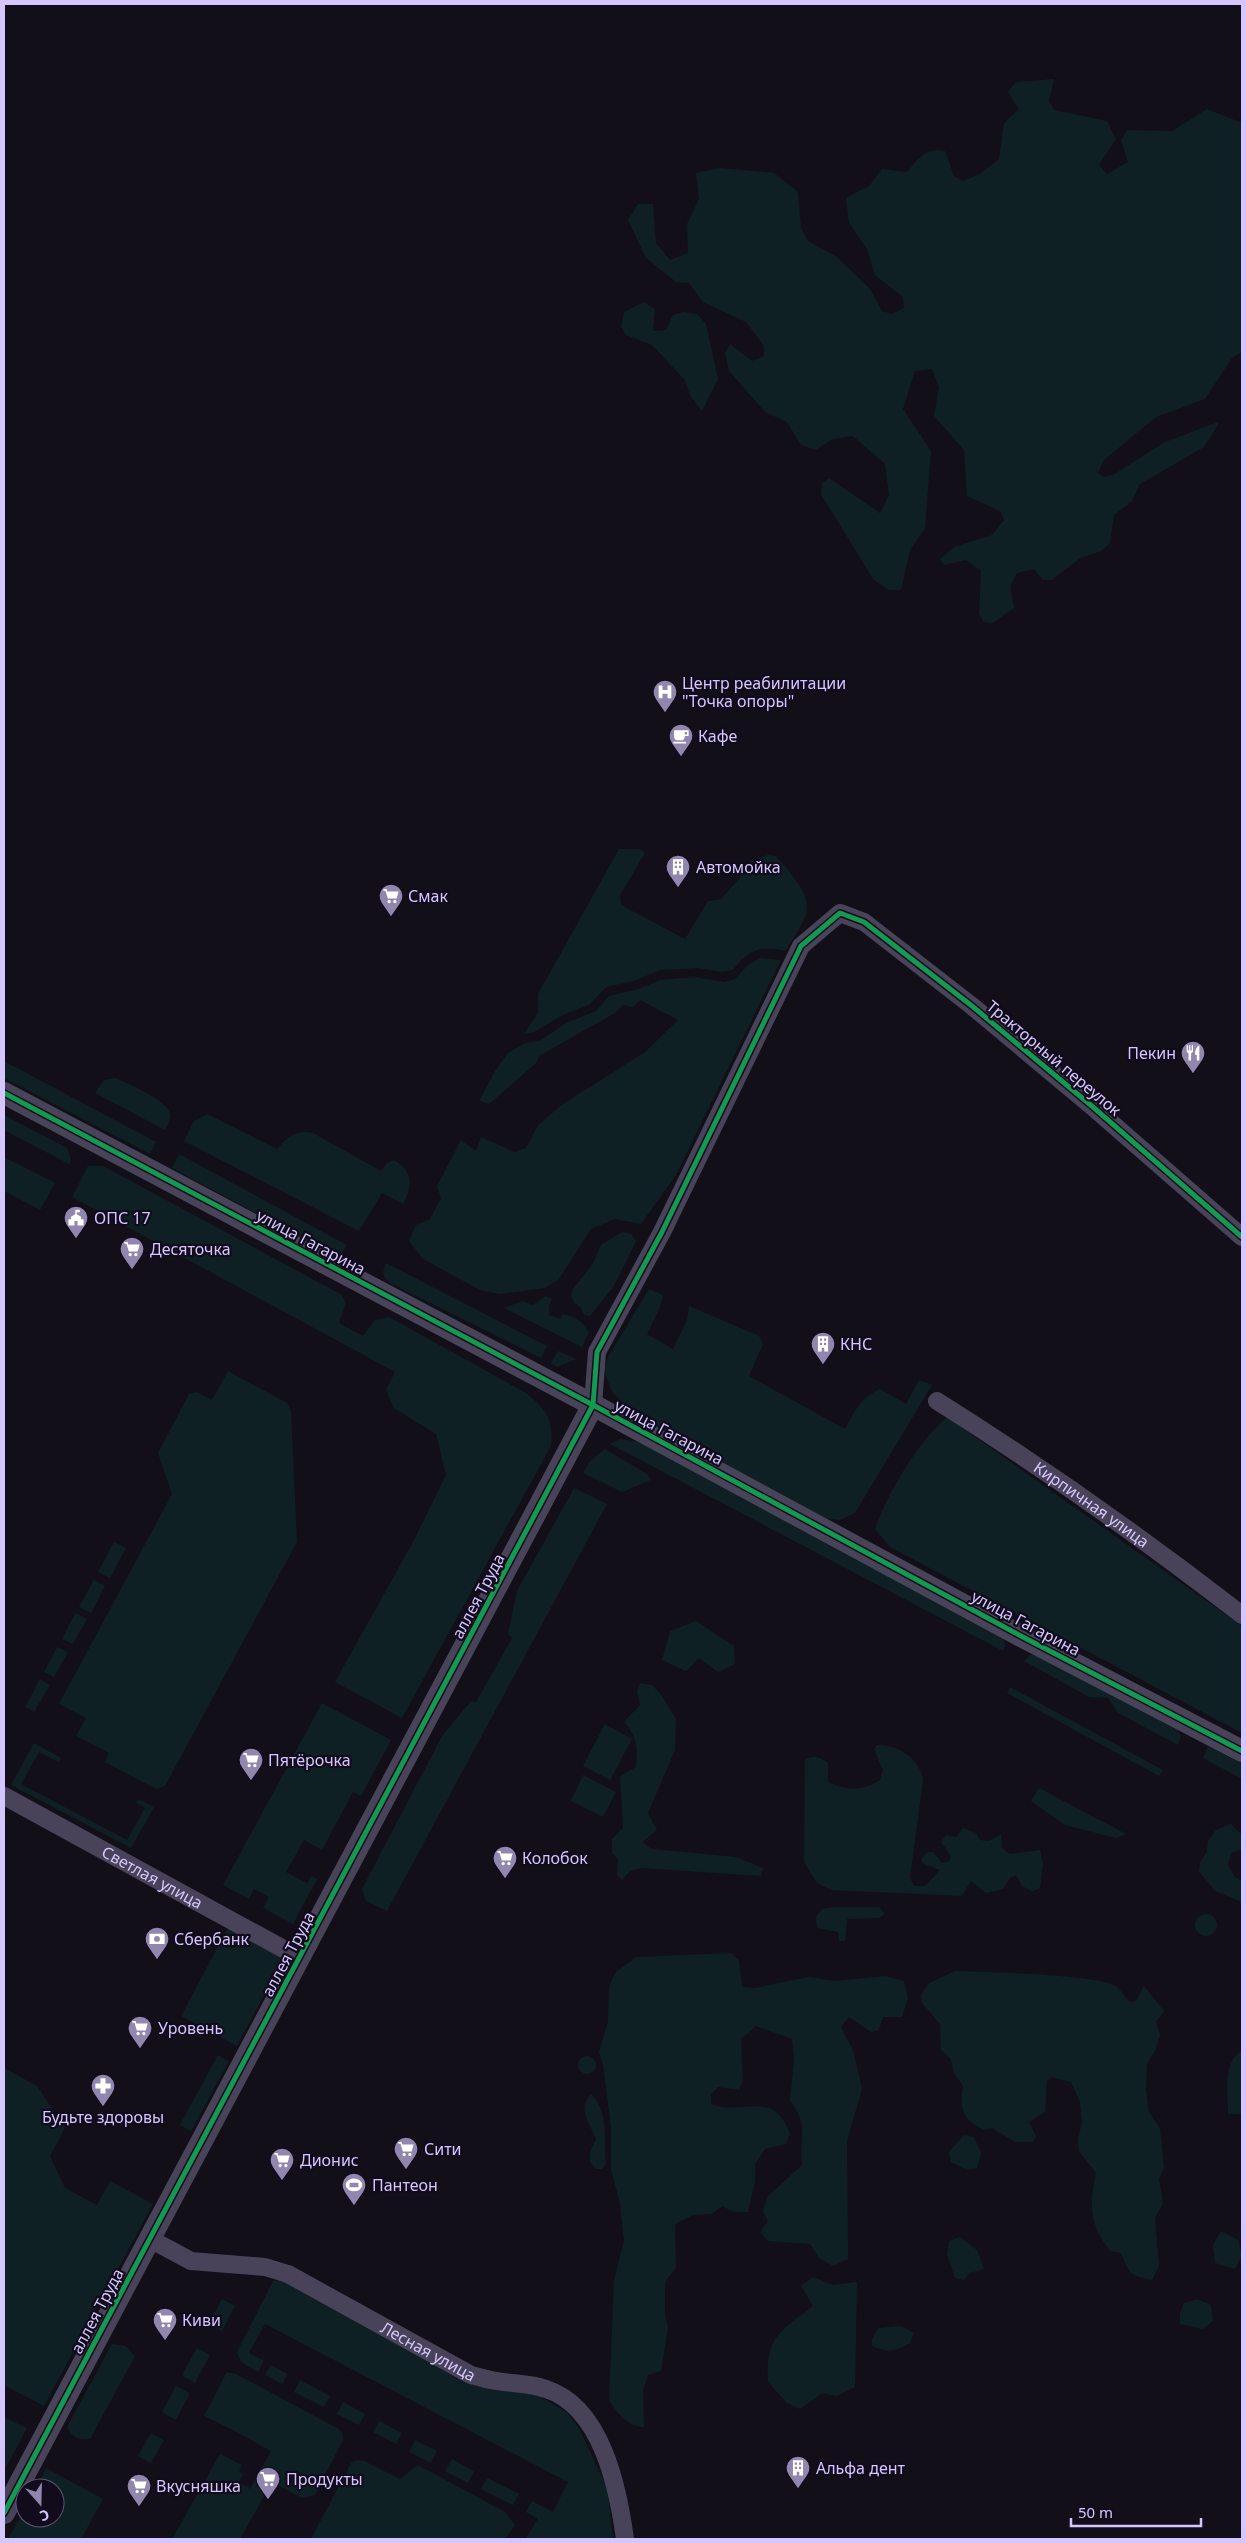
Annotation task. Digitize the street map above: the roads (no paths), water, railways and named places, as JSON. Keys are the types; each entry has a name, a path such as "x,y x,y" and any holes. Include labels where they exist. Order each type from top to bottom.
{"street":[{"name":"Тракторный переулок","path":"593,1405 597,1352 662,1232 801,946 840,913 864,922 972,1006 1093,1107 1242,1236"},
{"name":"улица Гагарина","path":"4,1093 593,1405 1012,1631 1242,1751"},
{"name":"Кирпичная улица","path":"937,1401 994,1437 1113,1519 1242,1615"},
{"name":"аллея Труда","path":"4,2513 593,1405"},
{"name":"Светлая улица","path":"4,1796 300,1958"},
{"name":"Лесная улица","path":"150,2239 191,2261 265,2267 288,2274 471,2374 497,2381 547,2389 567,2398 582,2411 599,2443 617,2488 624,2539"}],"place":[{"name":"Центр реабилитации \"Точка опоры\"","path":"665,713"},
{"name":"Кафе","path":"681,757"},
{"name":"Автомойка","path":"678,888"},
{"name":"Смак","path":"391,917"},
{"name":"Пекин","path":"1193,1074"},
{"name":"ОПС 17","path":"76,1239"},
{"name":"Десяточка","path":"132,1270"},
{"name":"КНС","path":"823,1365"},
{"name":"Пятёрочка","path":"251,1781"},
{"name":"Колобок","path":"505,1879"},
{"name":"Сбербанк","path":"157,1960"},
{"name":"Уровень","path":"140,2049"},
{"name":"Будьте здоровы","path":"103,2107"},
{"name":"Сити","path":"406,2170"},
{"name":"Дионис","path":"282,2181"},
{"name":"Пантеон","path":"354,2206"},
{"name":"Киви","path":"165,2341"},
{"name":"Альфа дент","path":"798,2489"},
{"name":"Продукты","path":"268,2500"},
{"name":"Вкусняшка","path":"139,2507"}]}
